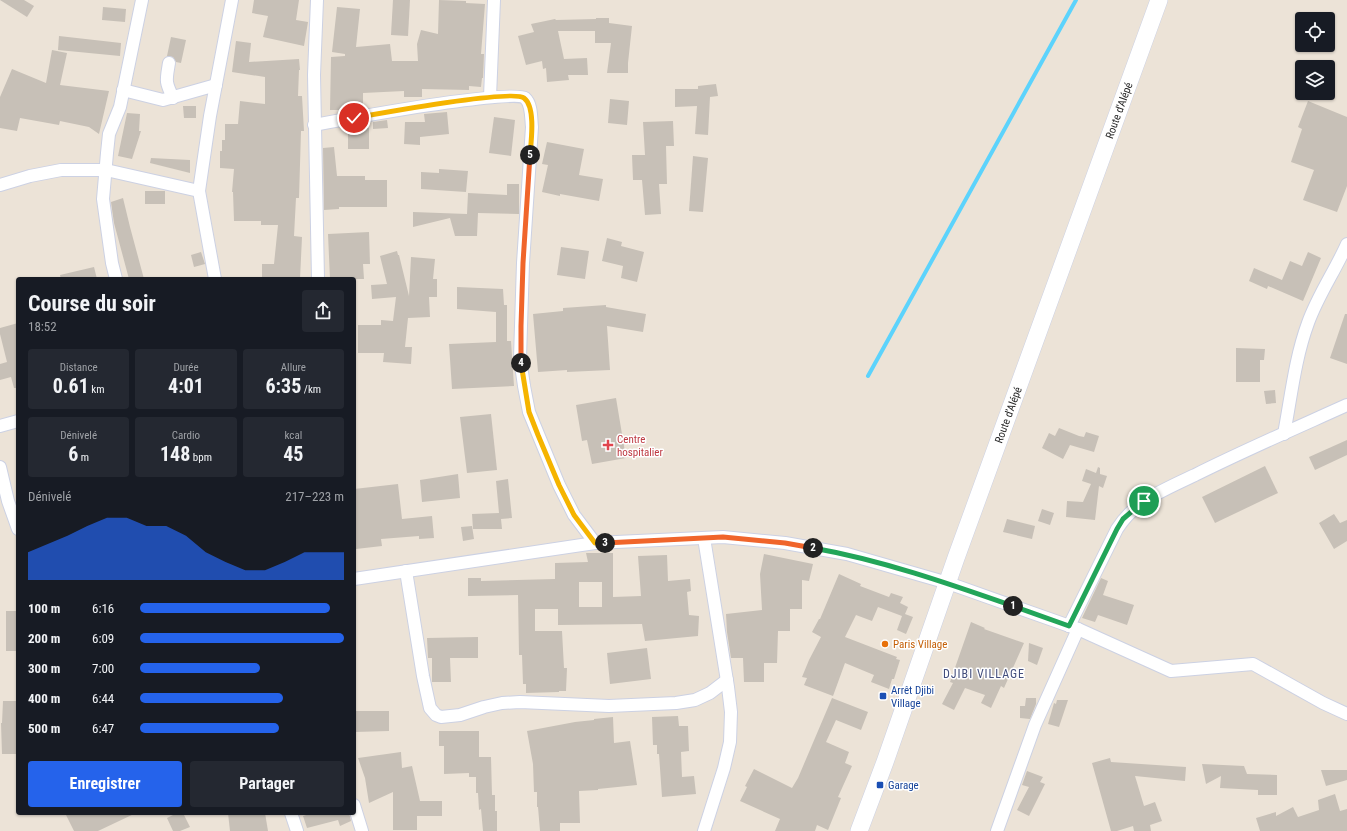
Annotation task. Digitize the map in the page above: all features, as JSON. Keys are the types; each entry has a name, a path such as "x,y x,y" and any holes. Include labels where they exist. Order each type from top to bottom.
{"main road":[{"name":"Route d'Alépé","path":"859,831 1159,0"}],"street":[{"path":"116,277 103,199 109,134 120,108 142,0"},
{"path":"216,277 199,191 216,85 232,0"},
{"path":"317,0 314,125 318,277"},
{"path":"490,97 494,0"},
{"path":"169,63 166,80 173,98"},
{"path":"124,90 163,100 216,85"},
{"path":"314,125 394,111 490,97 518,96 524,98 528,103 532,127 523,263 520,358 524,386 529,412 559,485 574,515 595,543"},
{"path":"0,185 30,176 61,170 106,170 199,191"},
{"path":"1284,434 1297,361 1307,324 1322,291 1340,260 1347,244"},
{"path":"997,831 1035,725 1073,628 1117,529 1123,519 1144,501 1223,461 1347,405"},
{"path":"0,426 16,422"},
{"path":"0,467 8,501 16,523"},
{"path":"356,579 595,543 723,537 785,543 847,554 948,583 1073,628 1171,671 1253,664 1323,703 1347,714"},
{"path":"704,538 731,712 730,742 724,768 704,831"},
{"path":"406,571 423,676 430,708 436,715 441,717 460,715 502,703 520,702 609,706 676,703 694,700 710,693 727,680"},
{"path":"356,812 362,831"},
{"path":"292,815 297,831"}],"building":[{"path":"0,0 24,0 34,6 27,17"},
{"path":"254,0 299,0 296,20 308,22 304,46 263,37 268,16 252,13"},
{"path":"393,0 410,0 408,36 391,35"},
{"path":"439,0 466,1 466,3 485,4 481,54 484,54 481,87 469,86 469,90 422,89 422,97 404,97 404,91 363,93 363,104 344,104 344,110 330,110 331,57 345,56 345,54 332,52 337,7 360,9 356,47 390,44 392,61 418,61 417,44 421,30 438,34"},
{"path":"103,7 126,9 125,22 102,20"},
{"path":"609,18 609,23 632,26 628,73 607,73 611,43 595,43 595,31 558,31 564,59 587,58 588,75 568,75 569,80 547,82 546,68 543,69 542,61 526,65 518,36 534,32 531,24 555,19"},
{"path":"59,36 121,43 120,56 58,50"},
{"path":"171,37 186,40 181,63 176,62 173,57 167,56"},
{"path":"236,41 251,43 249,62 299,59 300,70 298,96 302,96 304,131 301,131 299,198 296,198 294,236 302,237 300,277 262,277 262,264 274,264 278,225 261,225 261,221 234,221 232,192 234,169 220,168 220,151 222,151 222,140 225,140 225,124 238,124 240,101 265,104 265,77 232,72"},
{"path":"52,50 67,53 60,85 109,91 99,134 89,127 60,121 59,125 20,118 17,131 0,128 0,97 12,69 46,83"},
{"path":"716,84 718,96 710,97 708,135 695,134 697,106 675,107 675,89 698,89 698,86"},
{"path":"610,99 629,101 627,125 608,123"},
{"path":"1308,101 1347,117 1347,186 1337,212 1303,200 1314,170 1291,162 1302,129 1298,127"},
{"path":"183,106 196,106 196,118 184,118"},
{"path":"447,112 449,134 420,137 420,145 404,144 405,122 425,122 424,114"},
{"path":"127,113 140,114 139,131 141,131 132,159 118,156"},
{"path":"494,117 515,120 511,156 489,153"},
{"path":"387,120 388,128 373,129 373,122"},
{"path":"673,121 674,146 666,146 667,184 659,184 661,214 645,215 642,180 633,180 632,155 645,155 643,122"},
{"path":"348,127 369,128 369,149 348,149"},
{"path":"547,142 584,149 579,175 603,179 599,201 542,192 548,165 542,164"},
{"path":"334,147 337,176 365,176 365,180 387,180 387,207 339,207 339,209 324,210 323,148"},
{"path":"693,156 708,158 703,212 689,211"},
{"path":"151,158 190,160 190,173 150,163"},
{"path":"439,169 468,171 466,192 421,189 421,172 439,173"},
{"path":"507,184 519,184 519,214 478,213 477,236 455,236 450,218 413,227 413,212 467,214 468,193 507,195"},
{"path":"145,191 165,191 165,204 145,204"},
{"path":"123,198 143,277 128,277 114,223 111,202"},
{"path":"369,232 370,264 363,264 364,279 356,279 356,277 330,277 328,234"},
{"path":"607,238 622,242 621,246 644,252 637,282 621,278 623,266 602,261"},
{"path":"561,247 589,251 585,279 557,275"},
{"path":"397,251 409,296 411,257 435,259 433,279 437,279 437,297 429,297 430,317 408,318 405,347 412,347 411,364 383,362 384,353 358,353 358,325 381,325 381,320 393,321 396,297 372,299 371,285 387,284 380,256"},
{"path":"201,252 205,264 194,267 191,255"},
{"path":"1308,252 1321,258 1303,301 1268,286 1267,289 1249,281 1254,268 1282,280 1290,261 1302,266"},
{"path":"94,267 96,277 60,277 60,275"},
{"path":"457,287 503,289 504,305 507,305 507,341 511,341 514,386 452,389 449,344 496,342 496,312 457,309"},
{"path":"606,305 606,307 646,314 643,332 607,326 610,370 538,372 533,314 563,311 563,308"},
{"path":"1345,314 1347,314 1347,364 1330,358"},
{"path":"16,324 16,388 14,388 11,377 0,380 0,364 7,362 0,334 0,328"},
{"path":"1236,348 1265,349 1264,360 1260,360 1260,382 1236,382"},
{"path":"1275,390 1276,403 1266,404 1264,391"},
{"path":"616,398 626,458 592,464 587,440 582,441 576,405"},
{"path":"491,414 497,470 467,473 460,417"},
{"path":"1059,428 1084,437 1086,432 1099,436 1094,452 1070,445 1063,459 1042,448 1049,433 1055,436"},
{"path":"1347,440 1347,455 1315,470 1309,457"},
{"path":"1265,466 1278,493 1215,523 1202,497"},
{"path":"1098,467 1100,468 1100,474 1107,476 1103,488 1099,486 1095,520 1066,517 1067,501 1083,502 1091,484 1082,481 1086,469 1096,473"},
{"path":"458,474 460,498 422,502 420,480"},
{"path":"508,479 512,518 501,519 502,529 473,529 472,514 499,513 496,481"},
{"path":"398,484 402,519 432,516 434,538 419,539 419,536 381,539 382,546 356,549 356,489"},
{"path":"1042,509 1054,513 1050,525 1038,521"},
{"path":"1334,514 1340,523 1347,520 1347,541 1334,549 1319,523"},
{"path":"1007,519 1035,526 1032,539 1003,532"},
{"path":"472,526 474,539 463,541 461,527"},
{"path":"586,553 613,553 613,597 641,596 638,556 667,555 668,581 690,579 691,591 687,592 689,615 699,616 698,636 645,641 642,624 558,625 558,609 535,609 535,631 562,631 564,668 567,668 566,691 526,693 526,684 523,684 522,655 519,655 518,595 468,596 468,578 481,578 481,581 555,579 555,563 588,562","holes":["579,582 602,582 602,607 579,607"]},
{"path":"764,554 813,564 809,581 802,580 802,609 790,609 790,631 778,631 777,663 764,663 764,682 744,682 743,658 731,658 726,614 762,610 760,574"},
{"path":"839,574 861,584 860,586 889,597 891,593 903,597 900,603 908,607 905,614 913,617 906,634 897,630 902,616 878,607 872,621 856,615 845,637 897,657 896,659 900,660 889,689 871,682 874,675 845,663 833,696 804,685 807,678 802,677 821,637 812,632 820,619"},
{"path":"1101,578 1108,581 1103,595 1134,605 1127,625 1098,615 1095,622 1082,618"},
{"path":"6,611 16,611 16,651 6,651"},
{"path":"971,622 985,628 984,629 1024,643 1004,688 1001,686 991,708 981,703 985,695 965,688 954,710 942,704 953,683 950,682"},
{"path":"478,637 478,658 450,658 451,682 432,682 432,658 428,658 427,638"},
{"path":"1029,643 1043,648 1037,665 1028,661"},
{"path":"647,648 651,679 610,684 607,653"},
{"path":"832,698 868,712 861,730 836,720 826,742 849,752 845,763 852,766 838,797 841,798 828,830 817,825 815,831 775,831 780,819 740,801 747,787 745,786 754,769 792,788 798,778"},
{"path":"1026,698 1036,698 1036,704 1030,719 1020,718 1020,706 1025,706"},
{"path":"1057,700 1068,700 1059,727 1048,724 1054,703 1056,704"},
{"path":"3,701 16,701 16,754 2,754"},
{"path":"356,711 389,711 389,731 356,732"},
{"path":"678,716 679,726 688,726 689,751 681,752 682,777 694,776 696,794 662,797 659,754 657,754 657,745 653,745 652,717"},
{"path":"613,717 614,743 630,741 637,785 579,791 580,823 560,823 560,831 540,831 537,792 534,792 533,764 527,731"},
{"path":"439,731 479,731 479,757 491,757 492,795 495,795 497,831 483,831 481,809 479,810 478,793 476,793 476,777 469,777 469,773 444,774 444,746 439,746"},
{"path":"401,752 402,768 412,766 420,801 442,801 442,816 417,816 417,830 393,830 393,792 369,803 365,778 358,758"},
{"path":"1110,758 1111,762 1186,767 1185,781 1135,776 1144,806 1155,802 1162,821 1150,825 1151,831 1134,831 1133,826 1117,831 1111,831 1092,763"},
{"path":"1202,764 1244,766 1247,774 1277,775 1277,795 1258,795 1258,790 1220,788 1221,776 1206,784"},
{"path":"1321,770 1347,770 1347,780 1326,786"},
{"path":"1027,771 1043,777 1040,782 1045,784 1029,816 1017,810 1029,787 1022,785"},
{"path":"1335,794 1340,811 1347,809 1347,831 1260,831 1256,818 1276,812 1276,816 1293,807 1298,817 1319,810 1318,800"},
{"path":"66,815 132,815 98,831 74,831"},
{"path":"173,815 184,815 190,827 180,831 173,831 167,818"},
{"path":"228,815 265,815 268,831 230,831"},
{"path":"350,815 351,821 340,826 338,820 307,828 303,816"}],"waterway":[{"path":"868,376 1076,0"}],"place":[{"name":"Centre hospitalier","path":"608,445"},
{"name":"Paris Village","path":"885,644"},
{"name":"Arrêt Djibi Village","path":"883,696"},
{"name":"Garage","path":"880,785"}],"district":[{"name":"DJIBI VILLAGE","path":"984,674"}],"route":[{"path":"354,118 490,97 518,96 524,98 528,103 532,127 523,263 520,358 524,386 529,412 559,485 574,515 595,543 723,537 785,543 847,554 948,583 1069,626 1123,519 1144,501"}]}
